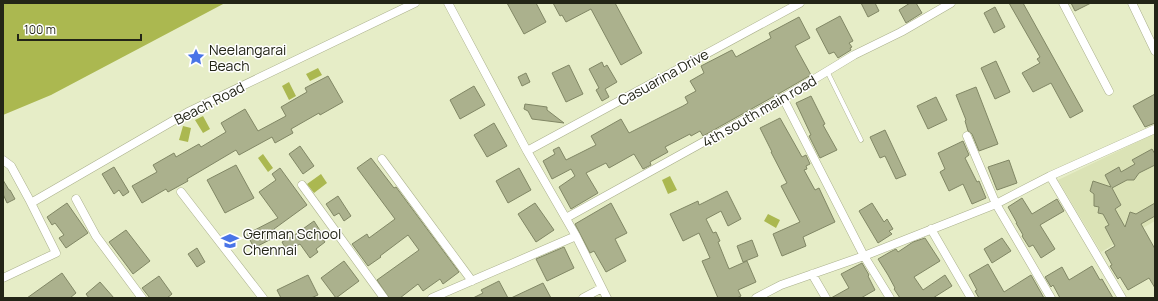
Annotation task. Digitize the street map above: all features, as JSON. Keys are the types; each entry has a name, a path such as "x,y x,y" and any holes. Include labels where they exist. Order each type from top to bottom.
{"street":[{"name":"Beach Road","path":"30,201 195,108 414,3"},
{"path":"448,3 527,151 576,236 607,298"},
{"name":"Casuarina Drive","path":"527,151 800,3"},
{"name":"4th south main road","path":"566,218 783,98 854,55 901,32 951,3"},
{"path":"1063,3 1109,91"},
{"path":"1132,3 1155,51"},
{"path":"783,98 864,256 890,298"},
{"path":"756,298 781,285 864,256 996,204 1050,176 1155,129"},
{"path":"967,136 996,204 1051,298"},
{"path":"382,159 472,281"},
{"path":"3,160 11,166 56,253 3,278"},
{"path":"1050,176 1122,298"},
{"path":"302,185 384,298"},
{"path":"181,192 263,298"},
{"path":"76,199 96,236 142,298"},
{"path":"931,229 971,298"},
{"path":"432,298 576,236"},
{"path":"812,274 826,298"},
{"path":"583,298 602,288"},
{"path":"450,290 454,298"}],"lane":[{"path":"827,71 861,140"}],"shaded area":[{"path":"3,3 225,3 51,95 3,115"},
{"path":"318,68 322,75 310,81 306,74"},
{"path":"289,82 296,96 289,100 282,86"},
{"path":"203,116 210,129 203,133 195,120"},
{"path":"183,126 191,128 188,142 179,140"},
{"path":"1154,134 1155,221 1101,252 1058,180"},
{"path":"263,154 273,168 268,172 258,158"},
{"path":"321,174 327,183 314,193 307,184"},
{"path":"670,176 677,190 668,194 662,180"},
{"path":"768,214 780,220 776,228 764,221"}],"building":[{"path":"507,3 536,3 546,22 524,34"},
{"path":"553,3 615,3 642,53 621,65 591,9 566,22 562,15 560,16"},
{"path":"861,3 875,3 879,11 868,17"},
{"path":"910,3 916,3 922,13 906,23 899,10"},
{"path":"1009,3 1023,3 1083,111 1070,118 1051,83 1033,92 1022,73 1040,63 1037,59 1040,57"},
{"path":"1071,3 1091,3 1075,11"},
{"path":"995,7 1005,27 994,33 984,13"},
{"path":"840,16 853,41 849,43 852,47 850,48 851,50 838,58 834,52 829,54 816,29"},
{"path":"799,17 810,38 795,46 811,75 703,136 700,131 691,136 690,134 665,147 668,152 650,162 651,165 643,169 634,154 609,168 606,163 586,173 598,193 571,209 559,187 575,176 571,169 552,179 543,161 555,154 553,150 559,147 566,160 596,145 591,136 621,119 629,133 683,106 688,103 685,97 696,91 690,81 704,73 701,66 732,50 736,57 771,38 769,33"},
{"path":"996,61 1010,92 995,99 981,68"},
{"path":"602,62 604,67 607,65 617,82 605,89 609,97 602,101 596,90 599,88 589,69"},
{"path":"569,65 583,94 566,102 552,73"},
{"path":"526,73 530,82 522,86 518,77"},
{"path":"328,76 343,102 320,115 319,113 291,129 293,133 275,143 272,137 239,155 236,150 187,179 188,181 168,192 166,189 142,203 132,186 157,172 153,165 174,153 176,157 199,144 201,147 226,132 221,123 245,109 258,131 286,116 281,107 307,92 305,88"},
{"path":"474,86 485,105 460,119 450,100"},
{"path":"976,87 998,144 979,151 972,134 968,131 966,120 956,95"},
{"path":"1155,94 1155,123 1145,127 1133,106"},
{"path":"811,96 825,124 823,125 837,150 820,158 809,136 811,135 796,103"},
{"path":"936,97 947,120 928,129 917,106"},
{"path":"525,104 547,107 547,110 564,123 532,119 528,111 524,109"},
{"path":"780,118 802,157 806,155 810,164 806,166 807,169 804,170 815,190 819,188 835,222 803,237 806,246 782,256 773,234 800,222 781,186 787,183 760,128"},
{"path":"494,123 507,146 487,157 474,135"},
{"path":"885,130 906,175 896,179 885,156 880,158 870,137"},
{"path":"963,141 969,155 965,158 977,182 979,181 986,198 972,204 963,184 949,191 940,172 945,169 938,153"},
{"path":"300,146 314,166 303,174 289,154"},
{"path":"1152,149 1155,154 1155,165 1139,173 1134,180 1127,180 1112,188 1121,205 1115,209 1125,227 1130,212 1136,214 1155,203 1155,216 1141,224 1155,249 1155,288 1149,278 1128,290 1120,277 1118,279 1110,266 1112,265 1105,252 1115,246 1105,227 1109,225 1103,214 1098,213 1099,207 1094,206 1094,194 1090,191 1093,181 1111,187 1105,175 1119,167 1121,172 1135,164 1132,160"},
{"path":"371,158 394,188 396,187 459,272 443,284 440,279 423,291 418,284 400,298 389,298 377,280 419,250 408,235 368,266 352,244 367,234 369,238 395,219 357,168"},
{"path":"1009,160 1017,183 997,190 988,167"},
{"path":"236,165 254,198 225,213 207,180"},
{"path":"114,167 129,192 123,196 119,190 114,194 102,174"},
{"path":"280,168 307,205 274,229 277,236 254,248 247,234 278,218 259,192 276,180 272,174"},
{"path":"519,168 531,190 508,203 496,181"},
{"path":"3,180 15,199 7,203 3,194"},
{"path":"727,191 741,219 728,226 721,211 706,219 713,233 716,232 720,241 718,242 729,269 747,261 756,282 738,290 741,296 737,298 718,298 702,261 710,258 699,233 683,241 670,214 698,201 699,205"},
{"path":"338,196 351,216 344,221 339,213 334,216 326,204"},
{"path":"1022,198 1032,214 1057,199 1064,211 1040,225 1055,249 1041,258 1033,245 1029,247 1008,207"},
{"path":"67,203 88,233 66,248 59,238 64,235 55,223 52,225 47,217"},
{"path":"535,203 554,230 536,242 518,214"},
{"path":"611,203 627,233 615,239 626,261 606,272 594,251 590,253 575,224"},
{"path":"872,203 884,222 887,219 893,229 889,231 892,234 878,243 859,211"},
{"path":"314,221 325,242 316,249 318,252 310,258 300,244 287,251 282,242"},
{"path":"126,230 150,261 133,274 109,242"},
{"path":"925,238 940,261 914,277 923,290 945,275 952,286 933,298 900,298 878,259 896,249 898,252 913,242"},
{"path":"1002,238 1011,251 992,263 984,249"},
{"path":"752,240 758,256 743,262 737,246"},
{"path":"564,247 574,268 547,281 536,259"},
{"path":"197,248 205,262 197,267 188,254"},
{"path":"344,261 359,281 336,298 321,278"},
{"path":"862,263 875,290 861,298 831,298 849,288 841,274"},
{"path":"988,264 1004,292 1031,275 1044,298 979,298 975,291 977,290 969,275"},
{"path":"1092,266 1100,280 1102,279 1113,298 1060,298 1053,285 1051,287 1045,277 1062,267 1069,280"},
{"path":"62,273 76,293 70,298 27,298"},
{"path":"308,275 318,295 311,298 281,298 277,290"},
{"path":"159,276 172,294 167,298 150,298 142,288"},
{"path":"499,281 508,298 473,298 483,293 481,290"},
{"path":"100,282 114,298 89,298 86,294"},
{"path":"543,283 551,298 511,298"}],"place":[{"name":"Neelangarai Beach","path":"196,57"},
{"name":"German School Chennai","path":"230,241"}]}
